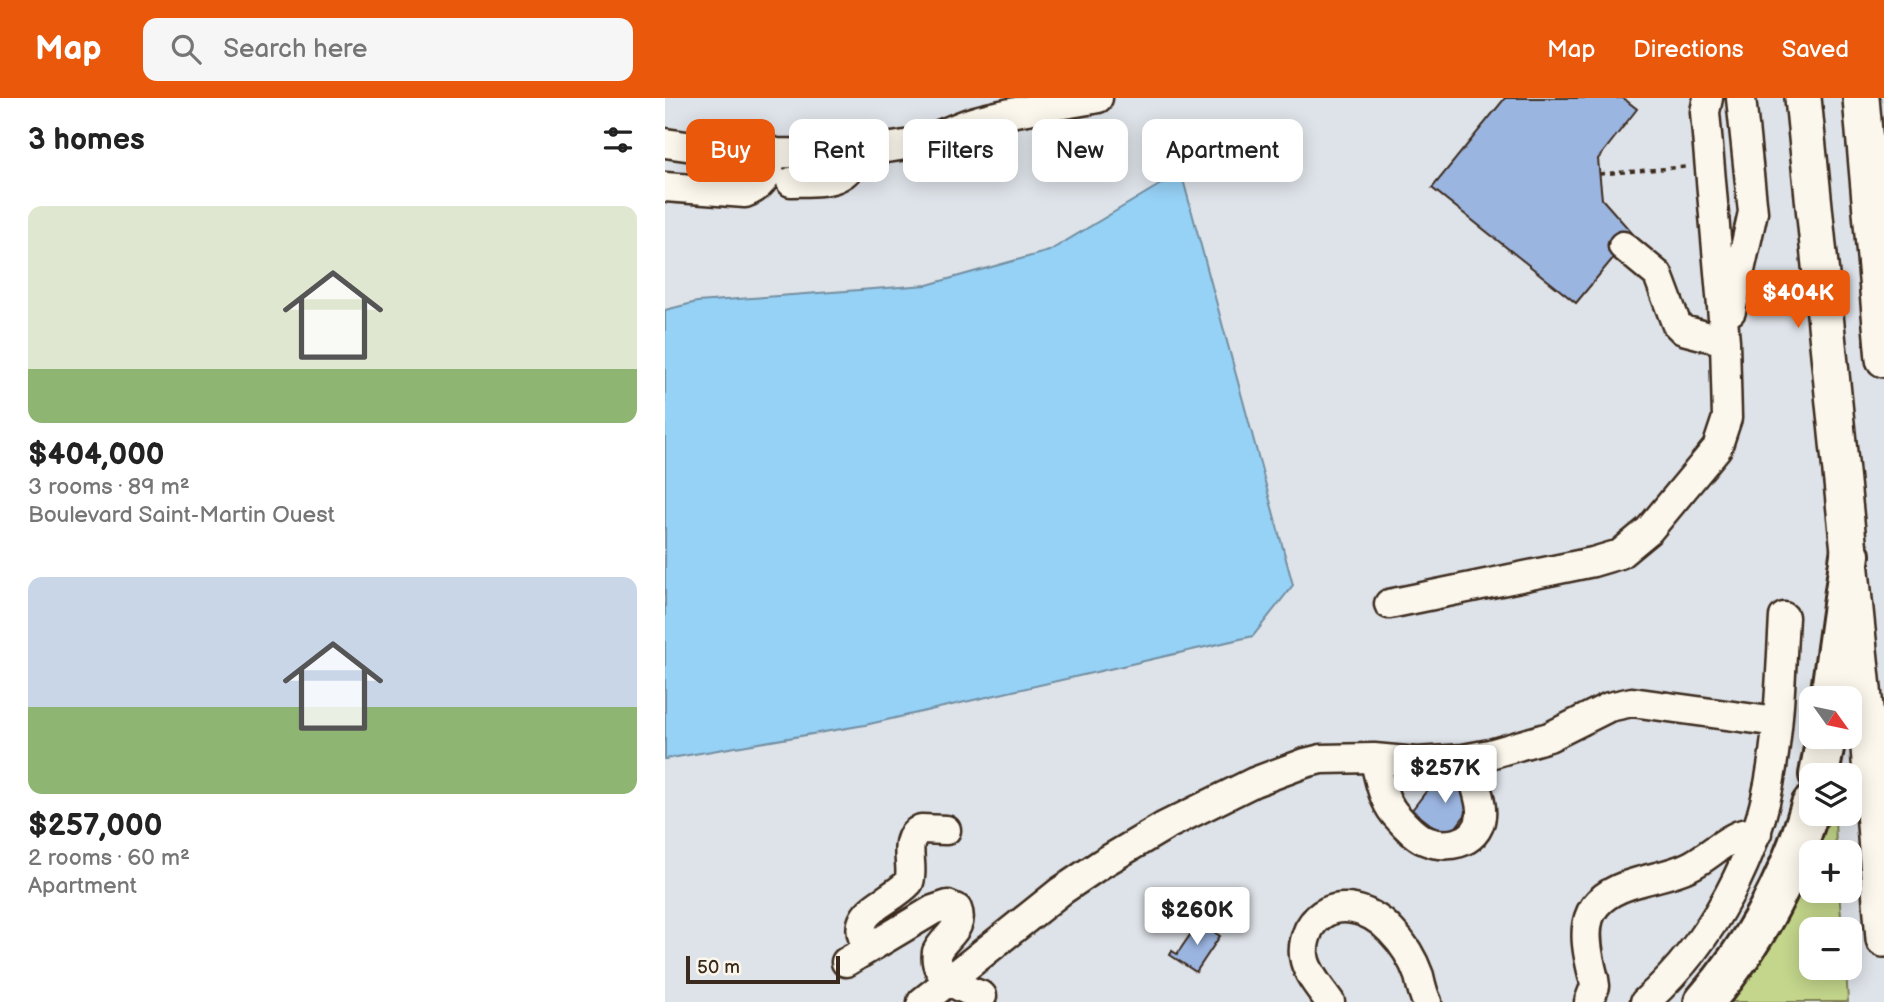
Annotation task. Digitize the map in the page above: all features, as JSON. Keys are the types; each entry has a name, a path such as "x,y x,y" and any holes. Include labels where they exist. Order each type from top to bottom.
{"highway":[{"path":"1832,686 1850,555"},
{"path":"1704,1002 1741,957 1765,917 1793,859 1804,826"}],"main road":[{"path":"1803,98 1850,555 1879,793 1884,939"},
{"path":"1861,98 1884,359"}],"lane":[{"path":"889,146 933,139 974,109 1098,98"},
{"path":"1389,604 1593,562 1620,554 1649,530 1717,449 1727,418 1725,341 1705,112 1708,98"},
{"path":"1725,341 1753,212 1741,98"},
{"path":"665,143 686,146"},
{"path":"665,187 745,193 754,190 763,182"},
{"path":"1623,246 1658,275 1676,323 1683,331 1725,341"},
{"path":"1645,1002 1677,970 1711,923 1738,877 1757,833 1772,767 1784,617"},
{"path":"922,1002 1061,891 1101,864 1165,826 1254,782 1305,763 1345,757 1417,762 1468,758 1549,737 1609,707 1622,704 1645,703 1777,722"},
{"path":"1374,758 1392,811 1420,838 1444,845 1463,841 1478,827 1481,817 1482,808 1468,758"},
{"path":"946,830 921,829 912,837 909,850 909,882 862,921 857,955 942,905 953,906 959,913 957,926 940,945 936,958 941,972 949,981 982,996"},
{"path":"1589,1002 1595,986 1585,935 1589,916 1600,902 1621,888 1689,867 1716,851 1737,834 1757,833"},
{"path":"1330,1002 1306,964 1306,937 1320,916 1328,911 1349,908 1373,915 1398,937 1411,956 1427,1002"}],"path":[{"path":"1600,174 1688,167"}],"green space":[{"path":"1820,826 1835,826 1836,840 1815,840"},
{"path":"1799,875 1799,903 1840,903 1841,917 1799,917 1799,980 1847,980 1848,1002 1728,1002"}],"water":[{"path":"1164,182 1184,182 1293,585 1253,636 865,725 665,759 665,310 697,302 927,285 1049,251"}],"building":[{"path":"1505,98 1623,98 1637,109 1598,159 1602,199 1633,234 1576,303 1432,188"},
{"path":"1441,772 1477,799 1448,838 1412,810"},
{"path":"1199,922 1220,936 1196,972 1170,955 1172,951 1177,954"}]}
